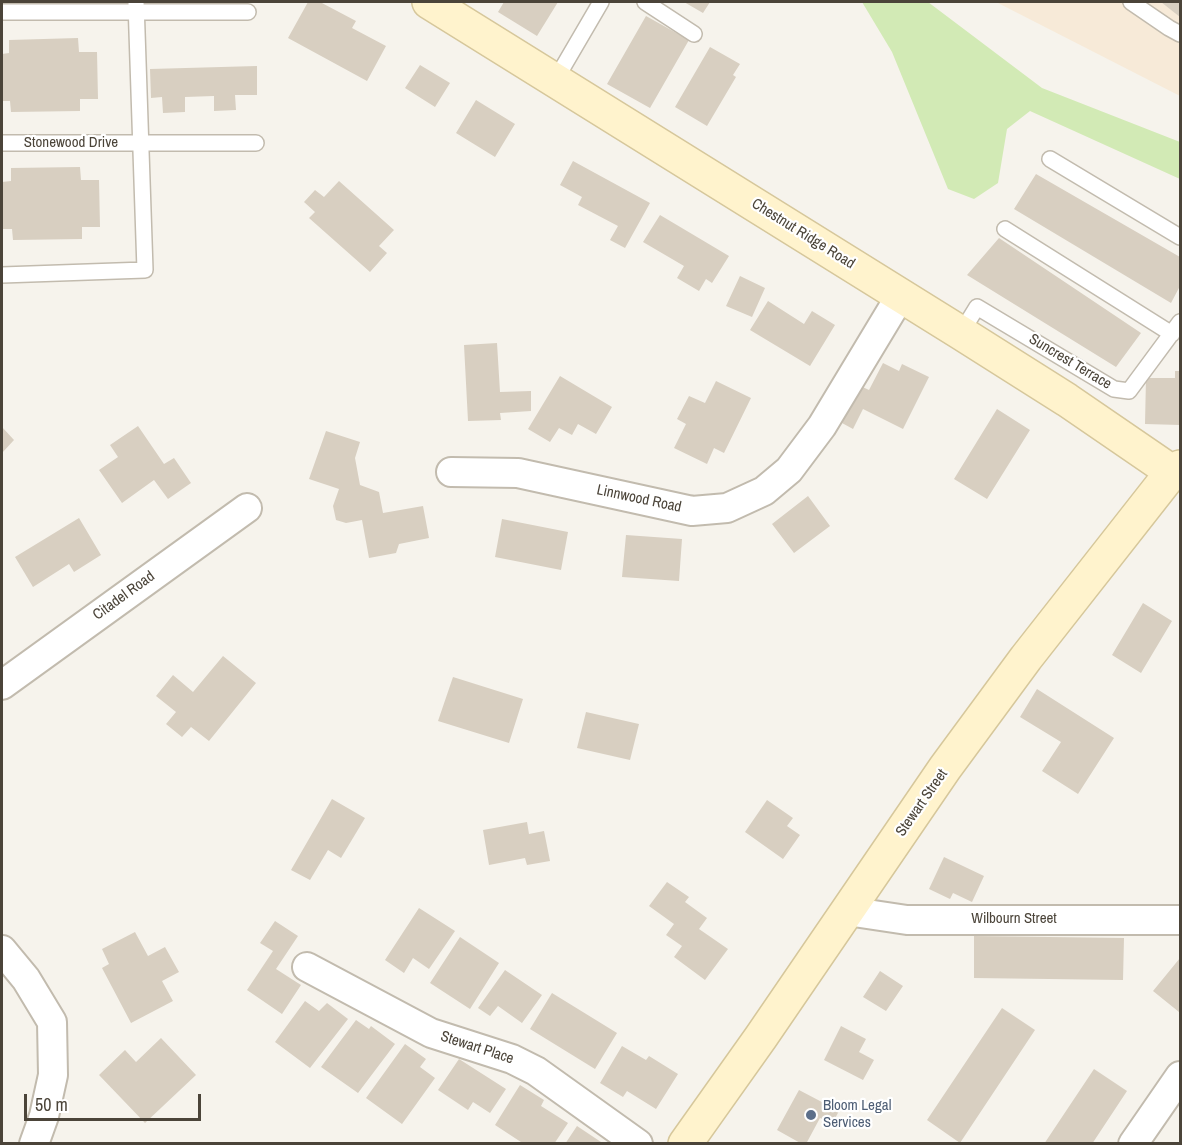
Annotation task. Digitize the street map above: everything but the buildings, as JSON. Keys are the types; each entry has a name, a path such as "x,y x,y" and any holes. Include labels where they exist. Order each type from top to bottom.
{"street":[{"name":"Chestnut Ridge Road","path":"429,2 901,295 1176,470"},
{"name":"Linnwood Road","path":"451,472 518,473 692,511 727,508 764,491 789,471 822,426 901,295"},
{"name":"Stewart Street","path":"689,1142 945,768 1026,658 1176,470"},
{"name":"Citadel Road","path":"2,685 247,508"},
{"name":"Wilbourn Street","path":"847,911 907,920 1180,920"},
{"path":"2,950 26,979 52,1022 53,1075 44,1116 34,1143"},
{"name":"Stewart Place","path":"307,967 430,1033 512,1059 536,1071 638,1143"},
{"path":"1133,1143 1180,1076"}],"lane":[{"path":"556,79 601,2"},
{"path":"645,2 694,34"},
{"path":"1131,2 1180,34"},
{"path":"2,12 136,6 248,12"},
{"name":"Stonewood Drive","path":"2,275 145,270 136,6"},
{"name":"Stonewood Drive","path":"2,143 256,143"},
{"path":"1050,159 1180,237"},
{"name":"Suncrest Terrace","path":"961,333 977,307 1114,389 1129,392 1176,328 1005,229"}],"shaded area":[{"path":"996,2 1180,2 1180,96"}],"green space":[{"path":"862,2 928,2 1042,88 1180,142 1180,179 1030,111 1007,129 998,183 974,199 948,189 892,52"}],"place":[{"name":"Bloom Legal Services","path":"811,1115"}]}
